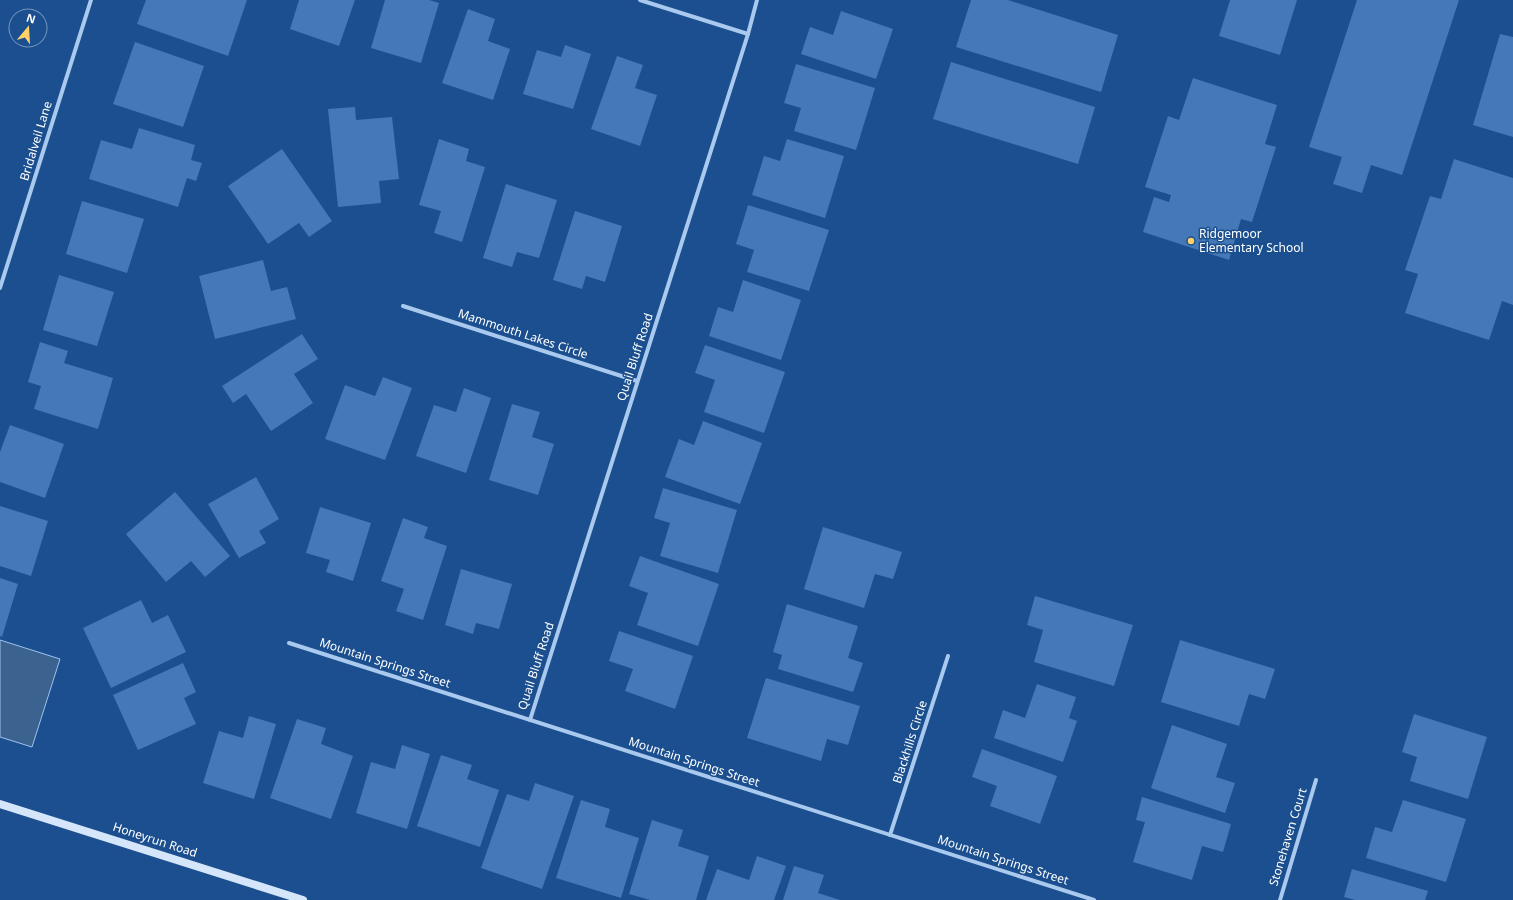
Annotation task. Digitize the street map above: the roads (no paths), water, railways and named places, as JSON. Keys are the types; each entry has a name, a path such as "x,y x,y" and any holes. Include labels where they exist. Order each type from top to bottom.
{"street":[{"name":"Bridalveil Lane","path":"0,288 91,0"},
{"path":"640,0 748,34"},
{"name":"Quail Bluff Road","path":"530,720 748,34 757,0"},
{"name":"Mammouth Lakes Circle","path":"403,306 637,381"},
{"name":"Mountain Springs Street","path":"288,643 1094,900"},
{"name":"Blackhills Circle","path":"890,835 948,656"},
{"name":"Stonehaven Court","path":"1280,900 1316,780"},
{"name":"Honeyrun Road","path":"0,804 303,900"}],"water":[{"path":"0,640 60,659 32,747 0,737"}],"place":[{"name":"Ridgemoor Elementary School","path":"1191,241"}]}
